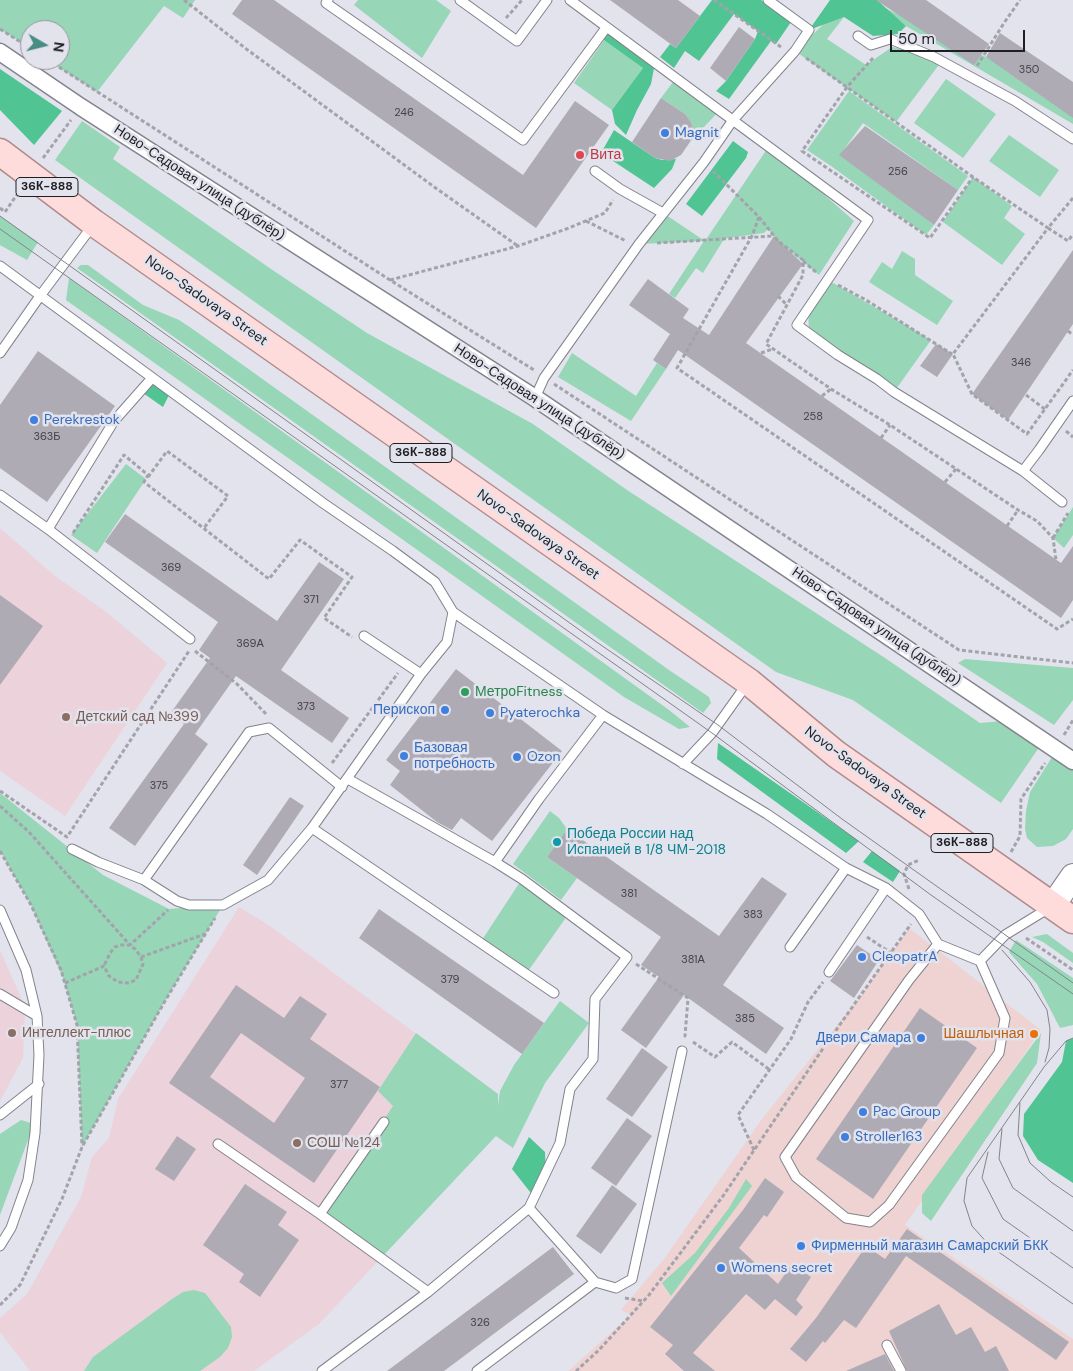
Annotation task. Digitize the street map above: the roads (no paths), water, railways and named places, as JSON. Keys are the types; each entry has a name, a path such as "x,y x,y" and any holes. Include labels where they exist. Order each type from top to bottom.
{"main road":[{"name":"Novo-Sadovaya Street","path":"0,152 94,223 748,682 836,754 1001,871 1063,912"}],"street":[{"name":"Ново-Садовая улица (дублёр)","path":"0,52 81,107 535,398 1073,761"},
{"path":"1063,912 1073,876"}],"lane":[{"path":"328,0 326,3 523,140 606,28"},
{"path":"460,0 517,41 546,0"},
{"path":"570,0 868,220 797,325 894,392 1023,471 1062,502"},
{"path":"535,398 544,378 639,244 704,162 733,120 793,53 809,30 768,0"},
{"path":"858,36 871,45 890,39 934,57 1015,101 1073,139"},
{"path":"595,172 620,189 663,213"},
{"path":"0,353 94,223"},
{"path":"0,266 323,503 394,551 435,582 453,612 603,715 767,814 846,868 886,888 919,914 938,944 980,960 1005,1018 999,1053 889,1205 870,1222 846,1218 796,1177 785,1157 909,980 938,944"},
{"path":"48,529 114,421 152,378"},
{"path":"1023,471 1073,401"},
{"path":"0,495 48,529 191,643"},
{"path":"72,849 98,862 144,880 178,901 189,905 223,905 268,880 312,828 421,674 447,642 453,612"},
{"path":"364,636 421,674"},
{"path":"683,764 712,733 748,682"},
{"path":"495,862 539,799 603,715"},
{"path":"144,880 249,732 268,728 342,787"},
{"path":"322,1371 428,1292 529,1208 560,1143 570,1089 593,1059 594,999 626,957 495,862 348,778"},
{"path":"312,828 554,993"},
{"path":"790,947 846,868"},
{"path":"827,975 886,888"},
{"path":"0,910 26,970 37,1016 39,1055 36,1133 28,1180 11,1228 0,1246"},
{"path":"980,960 1005,935 1063,912"},
{"path":"0,994 37,1016"},
{"path":"529,1208 595,1282 616,1288 632,1279 682,1051"},
{"path":"0,1115 39,1084"},
{"path":"320,1214 384,1122"},
{"path":"218,1144 320,1214 428,1292"},
{"path":"477,1371 595,1282"},
{"path":"887,1345 901,1371"}],"tram line":[{"path":"0,216 595,641 718,725 842,819 1073,983"},
{"path":"0,229 712,733 931,895 1073,994"},
{"path":"1002,950 1030,982 1047,1010 1050,1029 1049,1048 1045,1062"},
{"path":"1073,1038 1066,1041 1044,1067 967,1178 964,1201 972,1226 990,1246 1073,1304"},
{"path":"1020,1103 1018,1135 1030,1163 1051,1182 1073,1197"},
{"path":"1002,1129 999,1159 1013,1188 1073,1231"},
{"path":"988,1152 982,1178 1003,1219 1073,1268"}],"place":[{"name":"Magnit","path":"665,133"},
{"name":"Вита","path":"580,155"},
{"name":"Perekrestok","path":"34,420"},
{"name":"МетроFitness","path":"465,692"},
{"name":"Перископ","path":"445,710"},
{"name":"Pyaterochka","path":"490,713"},
{"name":"Детский сад №399","path":"66,717"},
{"name":"Базовая потребность","path":"404,756"},
{"name":"Ozon","path":"517,757"},
{"name":"Победа России над Испанией в 1/8 ЧМ-2018","path":"557,842"},
{"name":"CleopatrA","path":"862,957"},
{"name":"Интеллект-плюс","path":"12,1033"},
{"name":"Шашлычная","path":"1034,1034"},
{"name":"Двери Самара","path":"921,1038"},
{"name":"Pac Group","path":"863,1112"},
{"name":"Stroller163","path":"845,1137"},
{"name":"СОШ №124","path":"297,1143"},
{"name":"Фирменный магазин Самарский БКК","path":"801,1246"},
{"name":"Womens secret","path":"721,1268"}]}
